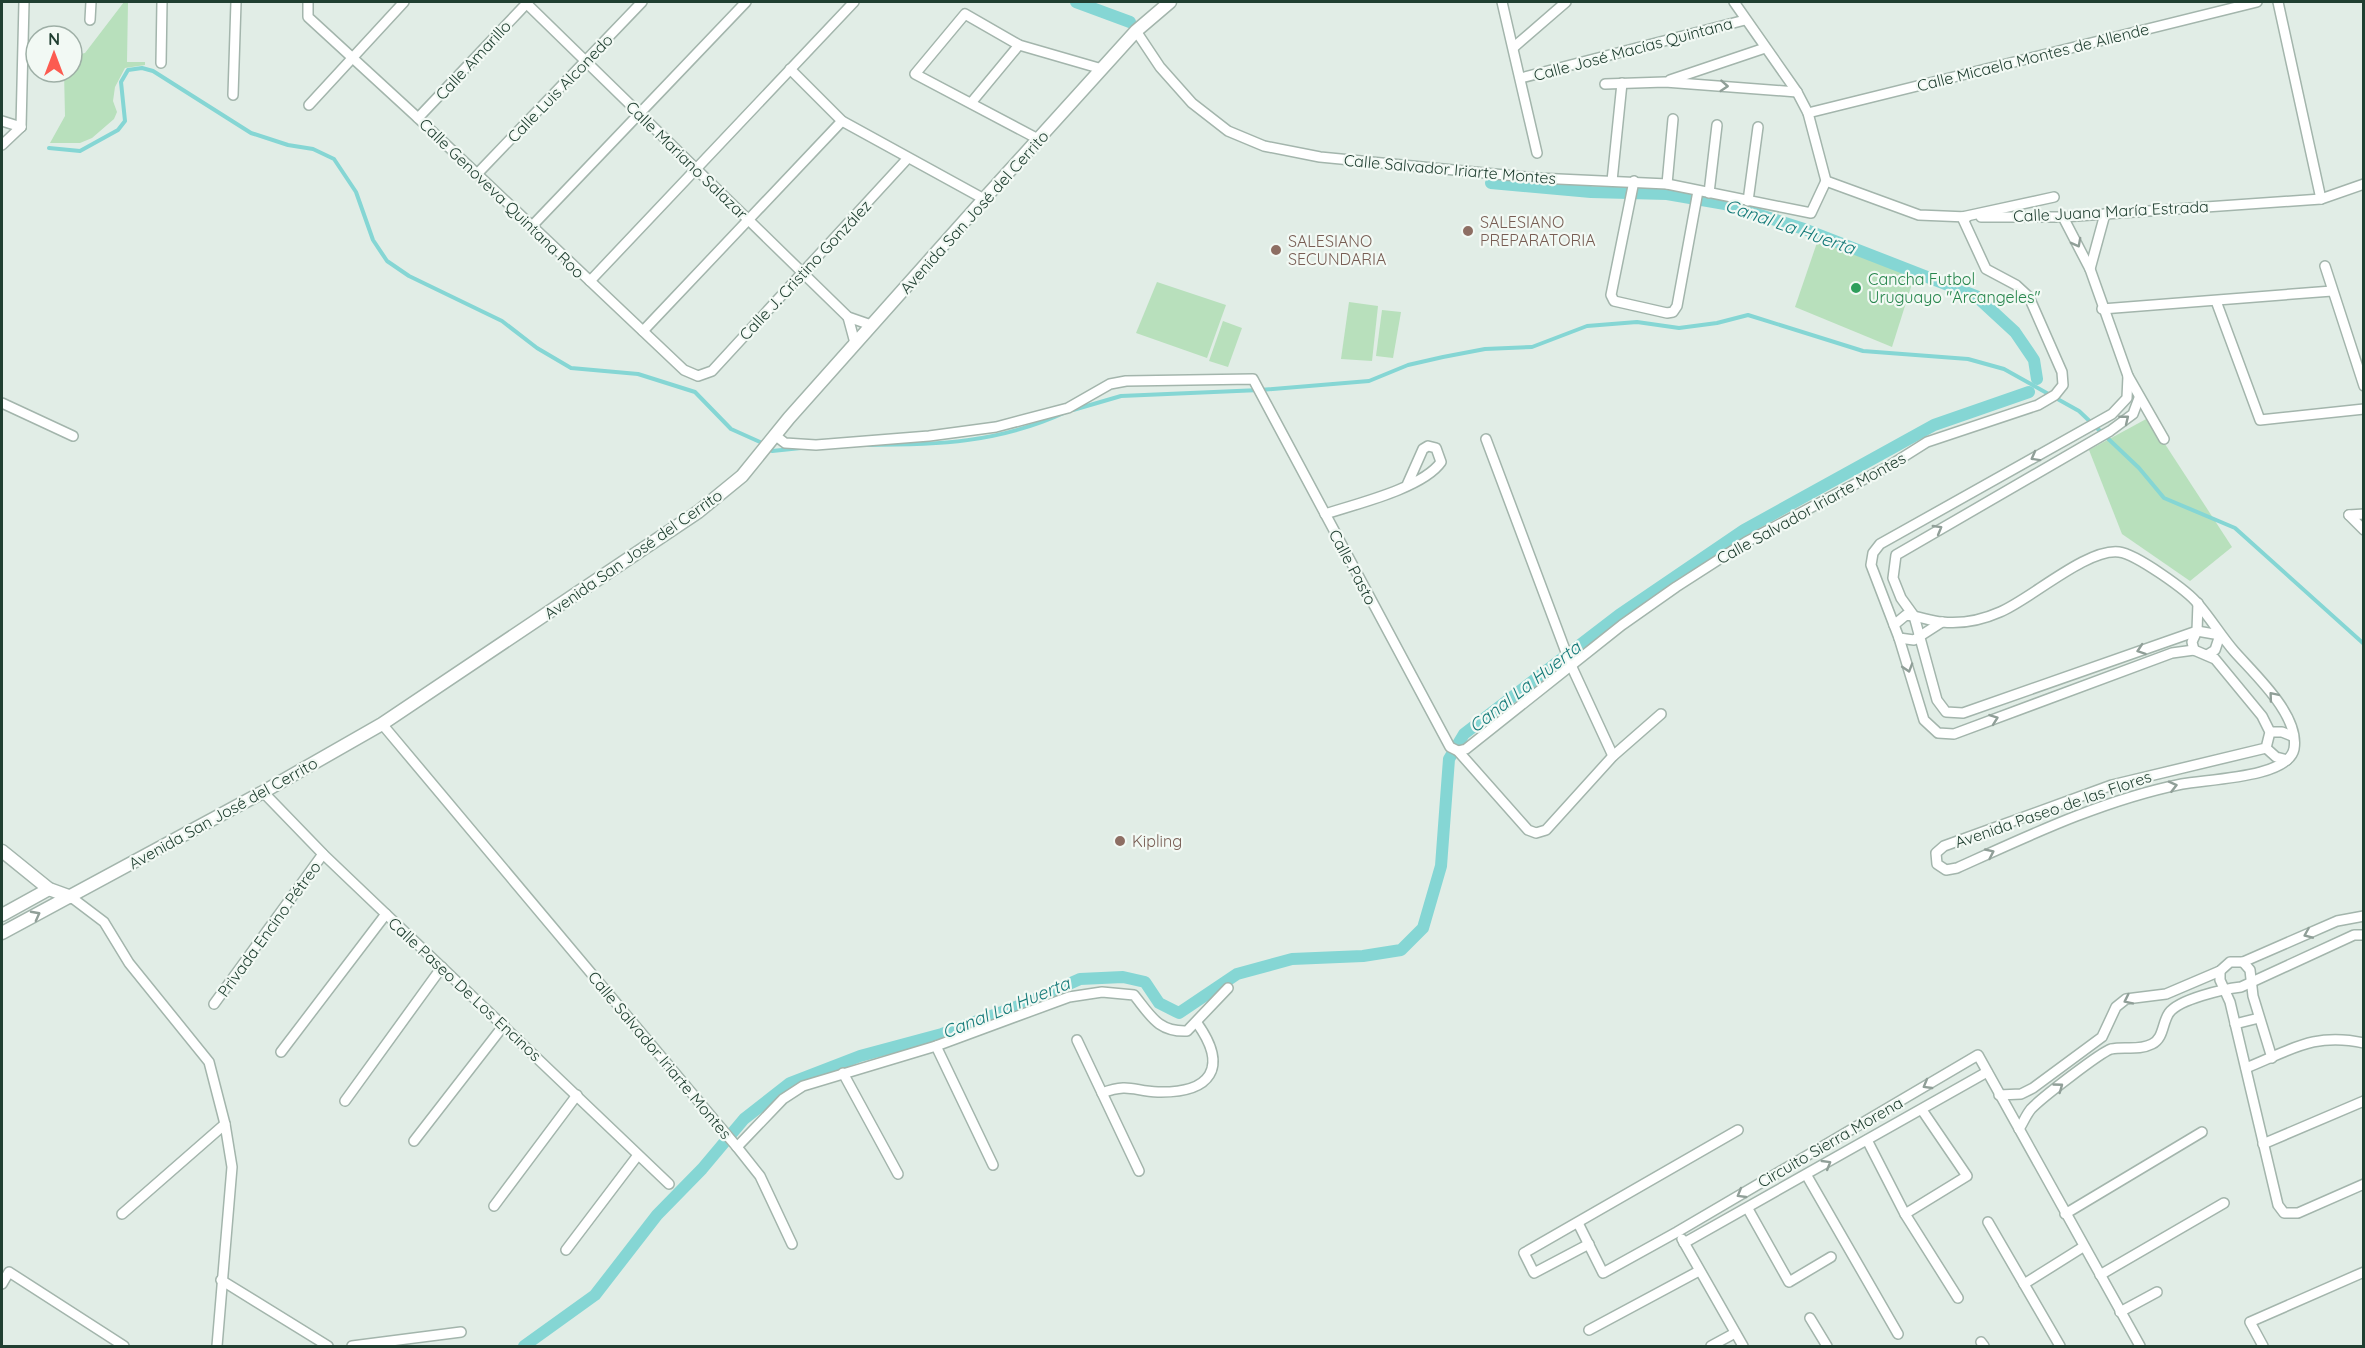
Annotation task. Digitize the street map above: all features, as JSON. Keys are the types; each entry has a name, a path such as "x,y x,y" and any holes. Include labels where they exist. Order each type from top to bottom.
{"street":[{"path":"2,145 21,127 24,2"},
{"path":"90,20 91,2"},
{"path":"161,63 162,2"},
{"path":"233,95 236,2"},
{"name":"Calle Genoveva Quintana Roo","path":"308,2 308,17 684,370 698,376"},
{"path":"309,105 404,2"},
{"name":"Calle Mariano Salazar","path":"527,2 848,316 871,325"},
{"name":"Calle Amarillo","path":"418,118 527,2"},
{"name":"Calle Luis Alconedo","path":"477,174 642,2"},
{"path":"532,226 746,2"},
{"path":"590,280 854,2"},
{"name":"Avenida San José del Cerrito","path":"2,933 263,792 382,724 698,512 742,476 855,343 1136,31 1170,2"},
{"path":"1502,2 1537,153"},
{"path":"1514,47 1566,2"},
{"path":"1734,2 1797,92 1808,113 1826,181"},
{"name":"Calle Micaela Montes de Allende","path":"1808,113 2257,2"},
{"path":"2278,2 2321,199"},
{"path":"1040,140 915,74 965,14 1019,45 1102,69"},
{"name":"Calle José Macías Quintana","path":"1521,78 1745,20"},
{"name":"Calle Salvador Iriarte Montes","path":"1136,31 1160,67 1192,103 1228,131 1263,146 1320,157 1537,178 1667,184 1811,213 1826,181"},
{"path":"971,103 1019,45"},
{"path":"1665,82 1765,48"},
{"path":"790,69 842,121 984,200"},
{"path":"1605,84 1665,82 1797,92"},
{"path":"1612,181 1622,83"},
{"path":"1667,184 1673,118"},
{"path":"2,121 21,127"},
{"path":"642,331 842,121"},
{"path":"1709,193 1717,125"},
{"path":"1748,201 1758,127"},
{"name":"Calle J. Cristino González","path":"698,376 712,371 908,158"},
{"name":"Calle Juana María Estrada","path":"1826,181 1919,214 1962,217 2063,217 2321,199 2364,184"},
{"path":"1633,183 1611,295 1614,301 1667,313 1673,312 1677,306 1698,191"},
{"path":"1962,217 2054,197"},
{"path":"2090,269 2105,214"},
{"name":"Calle Salvador Iriarte Montes","path":"1455,749 1466,748 1570,664 1676,587 1746,542 1889,466 1927,442 2055,395 2063,385 2062,372 2029,297 2016,285 1986,269 1962,217"},
{"path":"2063,217 2090,269 2102,309 2128,376 2164,439"},
{"path":"2325,266 2364,386"},
{"path":"2102,309 2332,291"},
{"path":"2216,301 2259,420 2364,410"},
{"path":"848,316 855,343"},
{"path":"1894,625 1900,617 1914,616 1942,622 1967,622 2000,612 2102,552 2121,552 2139,561 2198,603 2220,635 2277,700 2288,716 2292,736 2294,749 2287,760 2276,757 2266,748 2270,732 2262,716 2215,659 2194,650 2172,653 1954,734 1938,733 1924,720 1899,638 1894,625 1871,565 1873,553 1880,544 2112,414 2127,398 2128,376"},
{"name":"Calle Pasto","path":"776,436 785,443 816,445 929,436 996,427 1068,408 1110,384 1126,381 1254,382 1455,749 1528,830 1536,833 1546,830 1612,756"},
{"path":"2139,398 2133,414 2101,436 1896,555 1893,578 1914,616 1937,700 1946,712 1963,713 2197,631 2220,635"},
{"path":"2,403 73,436"},
{"path":"2097,423 2101,436"},
{"path":"1486,439 1564,649 1612,756 1661,714"},
{"path":"1325,514 1407,485"},
{"path":"2364,514 2349,515 2364,530"},
{"path":"2194,650 2192,642 2197,631 2198,603"},
{"path":"1899,638 1909,640 1942,622"},
{"path":"2207,655 2215,650 2220,635"},
{"name":"Calle Salvador Iriarte Montes","path":"382,724 735,1145 783,1099 803,1086 936,1046 1069,997 1102,992 1134,995 1155,1021 1170,1032 1187,1031 1197,1023"},
{"path":"2270,732 2282,732 2292,736"},
{"name":"Avenida Paseo de las Flores","path":"2266,748 2133,779 2057,804 1944,846 1936,853 1937,864 1946,870 1957,868 2116,800 2182,784 2272,770 2287,760"},
{"name":"Calle Paseo De Los Encinos","path":"263,792 323,854 669,1184"},
{"path":"2,851 49,889 71,897 104,922 129,963 209,1062 225,1124 232,1167 217,1347"},
{"name":"Privada Encino Pétreo","path":"214,1004 323,854"},
{"path":"2,915 49,889"},
{"path":"281,1052 386,914"},
{"path":"2000,1095 2021,1094 2033,1088 2102,1037 2116,1007 2126,999 2166,994 2220,971 2230,962 2242,962 2337,921 2364,916"},
{"path":"2019,1129 2030,1110 2041,1100 2110,1049 2139,1049 2154,1043 2162,1033 2169,1013 2179,1005 2225,989 2241,987 2252,980 2354,936 2364,934"},
{"path":"2242,962 2250,970 2259,1018 2272,1058"},
{"path":"345,1101 442,967"},
{"path":"2220,971 2220,980 2225,989 2235,1024 2278,1205 2284,1213 2298,1213 2364,1184"},
{"path":"1102,1093 1130,1087 1158,1092 1175,1090 1193,1086 1210,1076 1215,1065 1211,1049 1197,1023 1228,988"},
{"path":"2235,1024 2259,1018"},
{"path":"414,1141 504,1025"},
{"path":"2246,1068 2316,1040 2339,1038 2364,1043"},
{"path":"1077,1040 1139,1171"},
{"path":"936,1046 993,1165"},
{"name":"Circuito Sierra Morena","path":"1677,1232 1978,1055 1987,1071 1807,1176 1684,1243"},
{"path":"1987,1071 2140,1347"},
{"path":"843,1073 898,1174"},
{"path":"494,1206 577,1095"},
{"path":"2263,1144 2364,1101"},
{"path":"1905,1214 1967,1176 1922,1110"},
{"path":"122,1214 225,1124"},
{"path":"1589,1244 1534,1273 1524,1253 1738,1130"},
{"path":"2065,1214 2202,1132"},
{"path":"1867,1140 1905,1214 1958,1298"},
{"path":"735,1145 760,1176 792,1244"},
{"path":"566,1250 638,1155"},
{"path":"1807,1176 1898,1334"},
{"path":"2100,1275 2224,1203"},
{"path":"1748,1209 1789,1282 1831,1257"},
{"path":"1988,1222 2060,1347"},
{"path":"1578,1223 1603,1273 1677,1232 1743,1347"},
{"path":"2024,1284 2083,1247"},
{"path":"1589,1330 1700,1270"},
{"path":"2,1284 9,1272 124,1347"},
{"path":"2263,1347 2250,1322 2364,1272"},
{"path":"221,1280 328,1347"},
{"path":"2120,1312 2157,1292"},
{"path":"1810,1318 1827,1347"},
{"path":"352,1347 461,1332"},
{"path":"1711,1347 1735,1332"}],"green space":[{"path":"124,2 128,2 127,62 145,62 145,65 125,68 115,87 113,101 117,112 114,119 92,138 80,143 50,143 65,116 64,84 84,84 85,53"},
{"name":"Cancha Futbol Uruguayo \"Arcangeles\"","path":"1821,231 1917,268 1892,347 1795,307"},
{"path":"1157,282 1226,305 1207,358 1136,333"},
{"path":"1349,302 1378,306 1372,361 1341,359"},
{"path":"1382,310 1401,312 1393,358 1376,356"},
{"path":"1223,321 1242,328 1228,367 1209,361"},
{"path":"2148,418 2232,547 2190,581 2122,534 2089,450"}],"waterway":[{"name":"Canal La Huerta","path":"1076,2 1130,22"},
{"path":"49,148 80,151 118,130 125,121 121,82 128,70 142,68 153,71 251,133 288,145 313,149 334,159 356,192 373,240 387,261 409,276 502,321 537,348 571,368 638,374 695,392 731,429 760,442"},
{"name":"Canal La Huerta","path":"1491,183 1591,192 1667,194 1725,204 1804,229 1976,296 2015,332 2034,360 2037,379"},
{"path":"1073,410 1121,396 1260,390 1369,381 1408,365 1443,357 1485,349 1532,347 1587,326 1637,322 1679,328 1717,323 1748,315 1863,351 1968,359 2004,369 2079,411 2139,468 2164,498 2235,528 2364,644"},
{"name":"Canal La Huerta","path":"524,1346 595,1295 657,1215 702,1169 744,1119 790,1083 860,1056 942,1034 1024,1004 1080,979 1123,977 1145,982 1159,1003 1179,1013 1237,974 1292,959 1363,956 1401,950 1423,928 1441,866 1449,759 1464,734 1619,615 1744,530 1934,425 2029,392"},
{"path":"865,445 943,443 992,436 1066,412"},
{"path":"772,451 801,448"}],"place":[{"name":"SALESIANO PREPARATORIA","path":"1468,231"},
{"name":"SALESIANO SECUNDARIA","path":"1276,250"},
{"name":"Cancha Futbol Uruguayo \"Arcangeles\"","path":"1856,288"},
{"name":"Kipling","path":"1120,841"}]}
